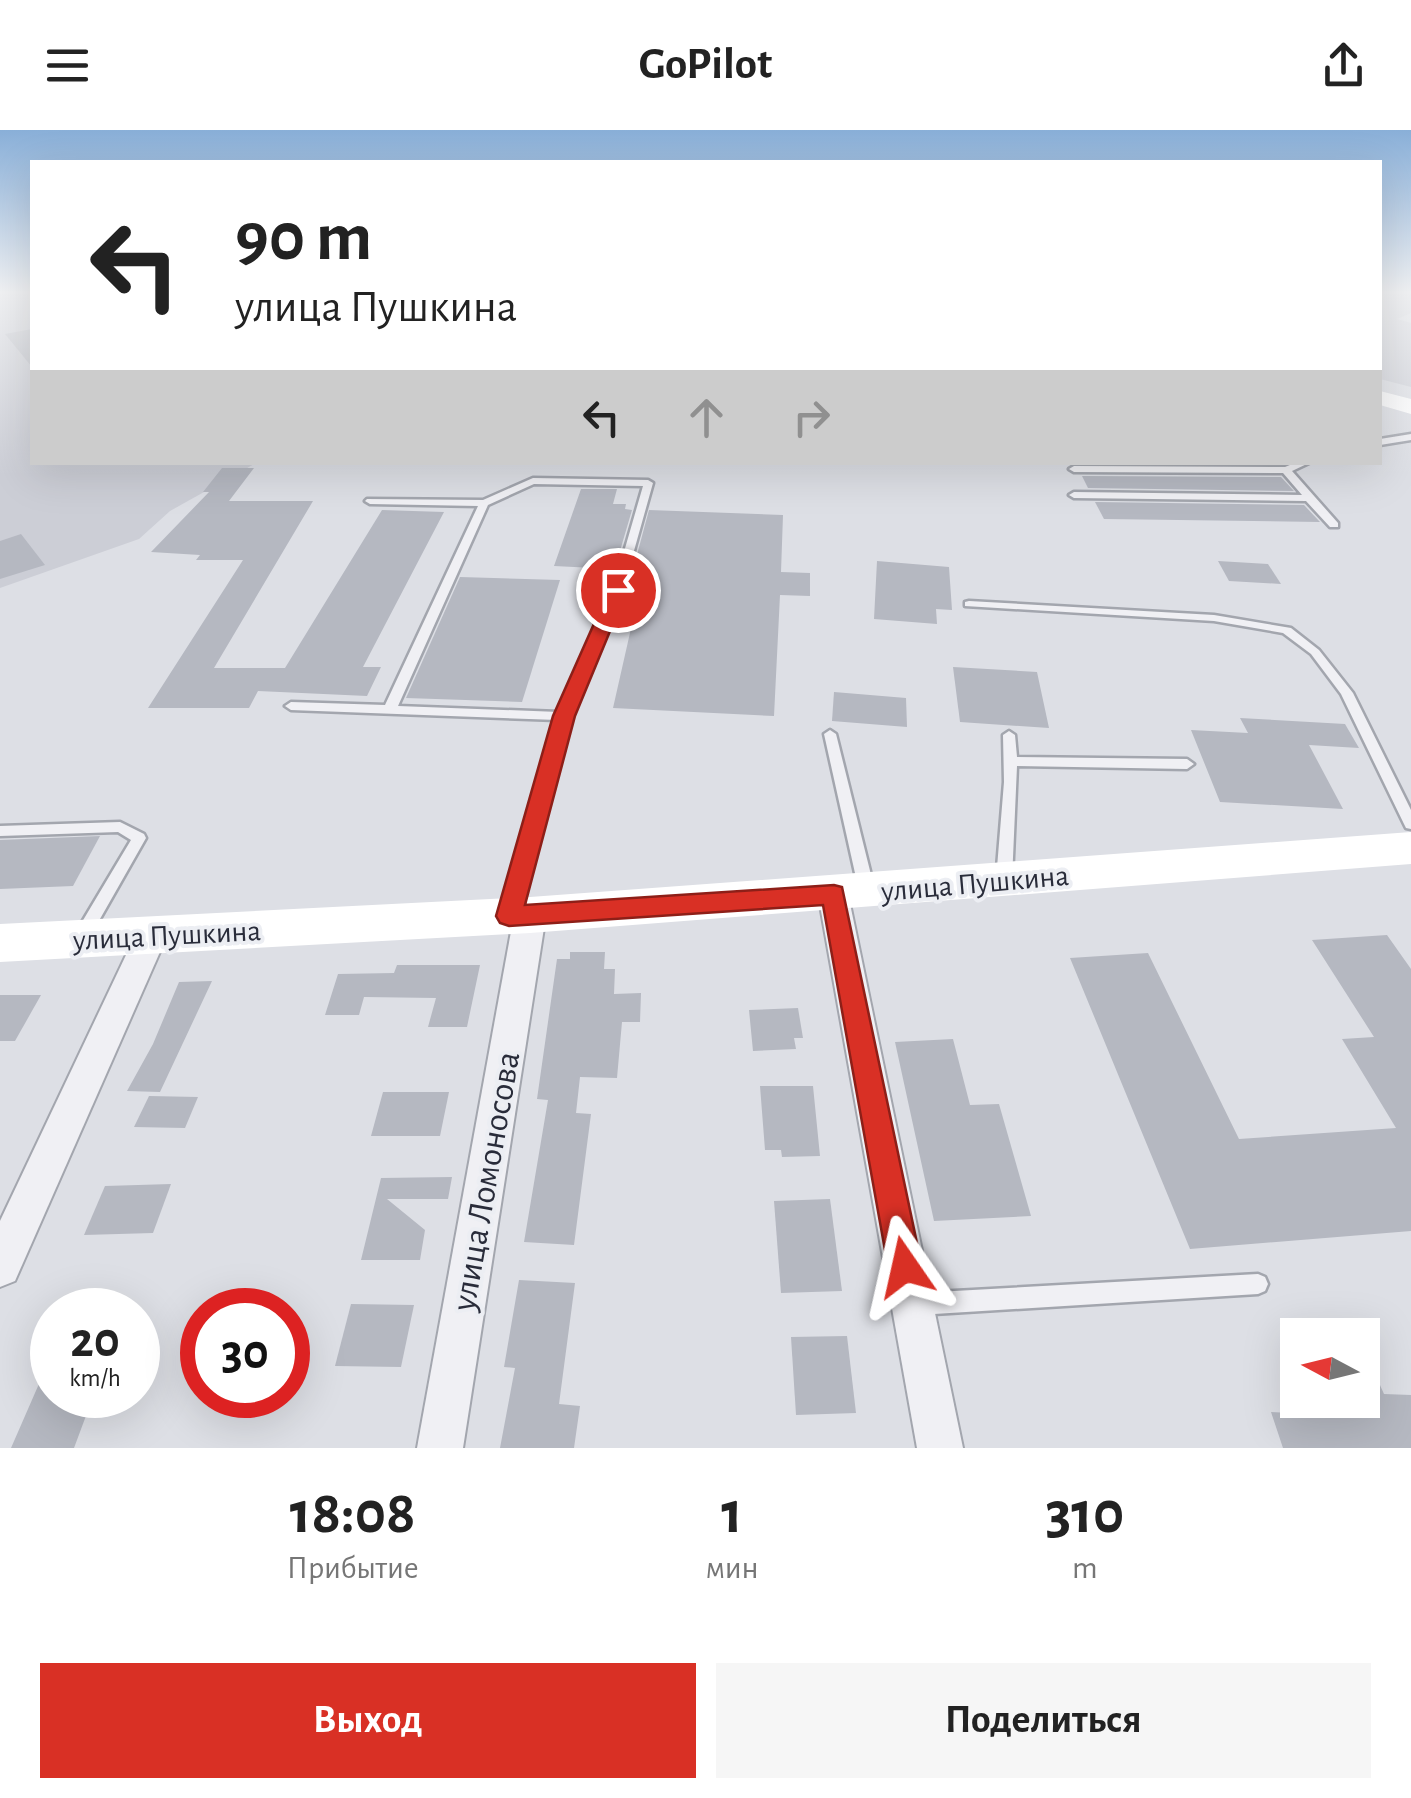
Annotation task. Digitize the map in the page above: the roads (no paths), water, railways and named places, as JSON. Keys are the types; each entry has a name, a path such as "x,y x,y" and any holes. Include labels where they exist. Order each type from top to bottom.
{"street":[{"path":"1382,399 1411,407"},
{"name":"улица Пушкина","path":"0,943 850,893 1411,848"},
{"path":"850,893 912,1305 940,1448"},
{"name":"улица Ломоносова","path":"440,1448 520,915"},
{"path":"0,1266 151,936"}],"lane":[{"path":"1382,442 1411,437"},
{"path":"1074,469 1286,470 1299,465"},
{"path":"1286,470 1334,525"},
{"path":"370,502 484,503 533,481 648,483 618,590 564,716 520,915"},
{"path":"1074,495 1309,498"},
{"path":"390,709 484,503"},
{"path":"969,604 1214,618 1258,622 1287,630 1315,652 1347,693 1411,824"},
{"path":"291,706 564,716"},
{"path":"830,734 850,893"},
{"path":"1004,880 1009,735"},
{"path":"1011,760 1187,764"},
{"path":"0,831 120,827 139,838 79,940"},
{"path":"912,1305 1258,1284"}]}
